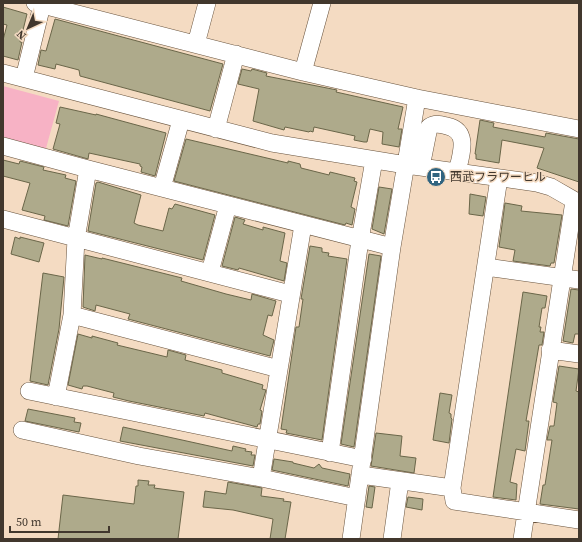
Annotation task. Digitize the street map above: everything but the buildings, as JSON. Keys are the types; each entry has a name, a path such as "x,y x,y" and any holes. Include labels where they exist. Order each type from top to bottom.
{"street":[{"path":"196,44 206,3"},
{"path":"303,72 322,3"},
{"path":"24,78 39,4 303,72 417,98 579,129"},
{"path":"216,129 236,54"},
{"path":"3,73 216,129 305,149 537,183 551,187 577,202 562,277 550,350 522,539"},
{"path":"413,166 417,98"},
{"path":"162,188 182,120"},
{"path":"351,539 392,247 413,166 428,130 432,125 436,124 451,127 460,134 463,146 457,172"},
{"path":"3,146 88,170 392,247"},
{"path":"330,453 360,240 374,160"},
{"path":"56,397 72,315 76,239 88,170"},
{"path":"499,178 452,488 454,500 579,520"},
{"path":"210,272 228,205"},
{"path":"3,219 290,294"},
{"path":"261,478 302,225"},
{"path":"486,267 579,280"},
{"path":"72,315 279,369"},
{"path":"550,350 579,354"},
{"path":"29,391 330,453 400,481 452,488"},
{"path":"22,430 139,456 261,478 357,498"},
{"path":"392,539 400,481"}],"shaded area":[{"path":"3,86 59,101 45,152 3,140"}],"place":[{"name":"西武フラワーヒル","path":"436,177"}]}
